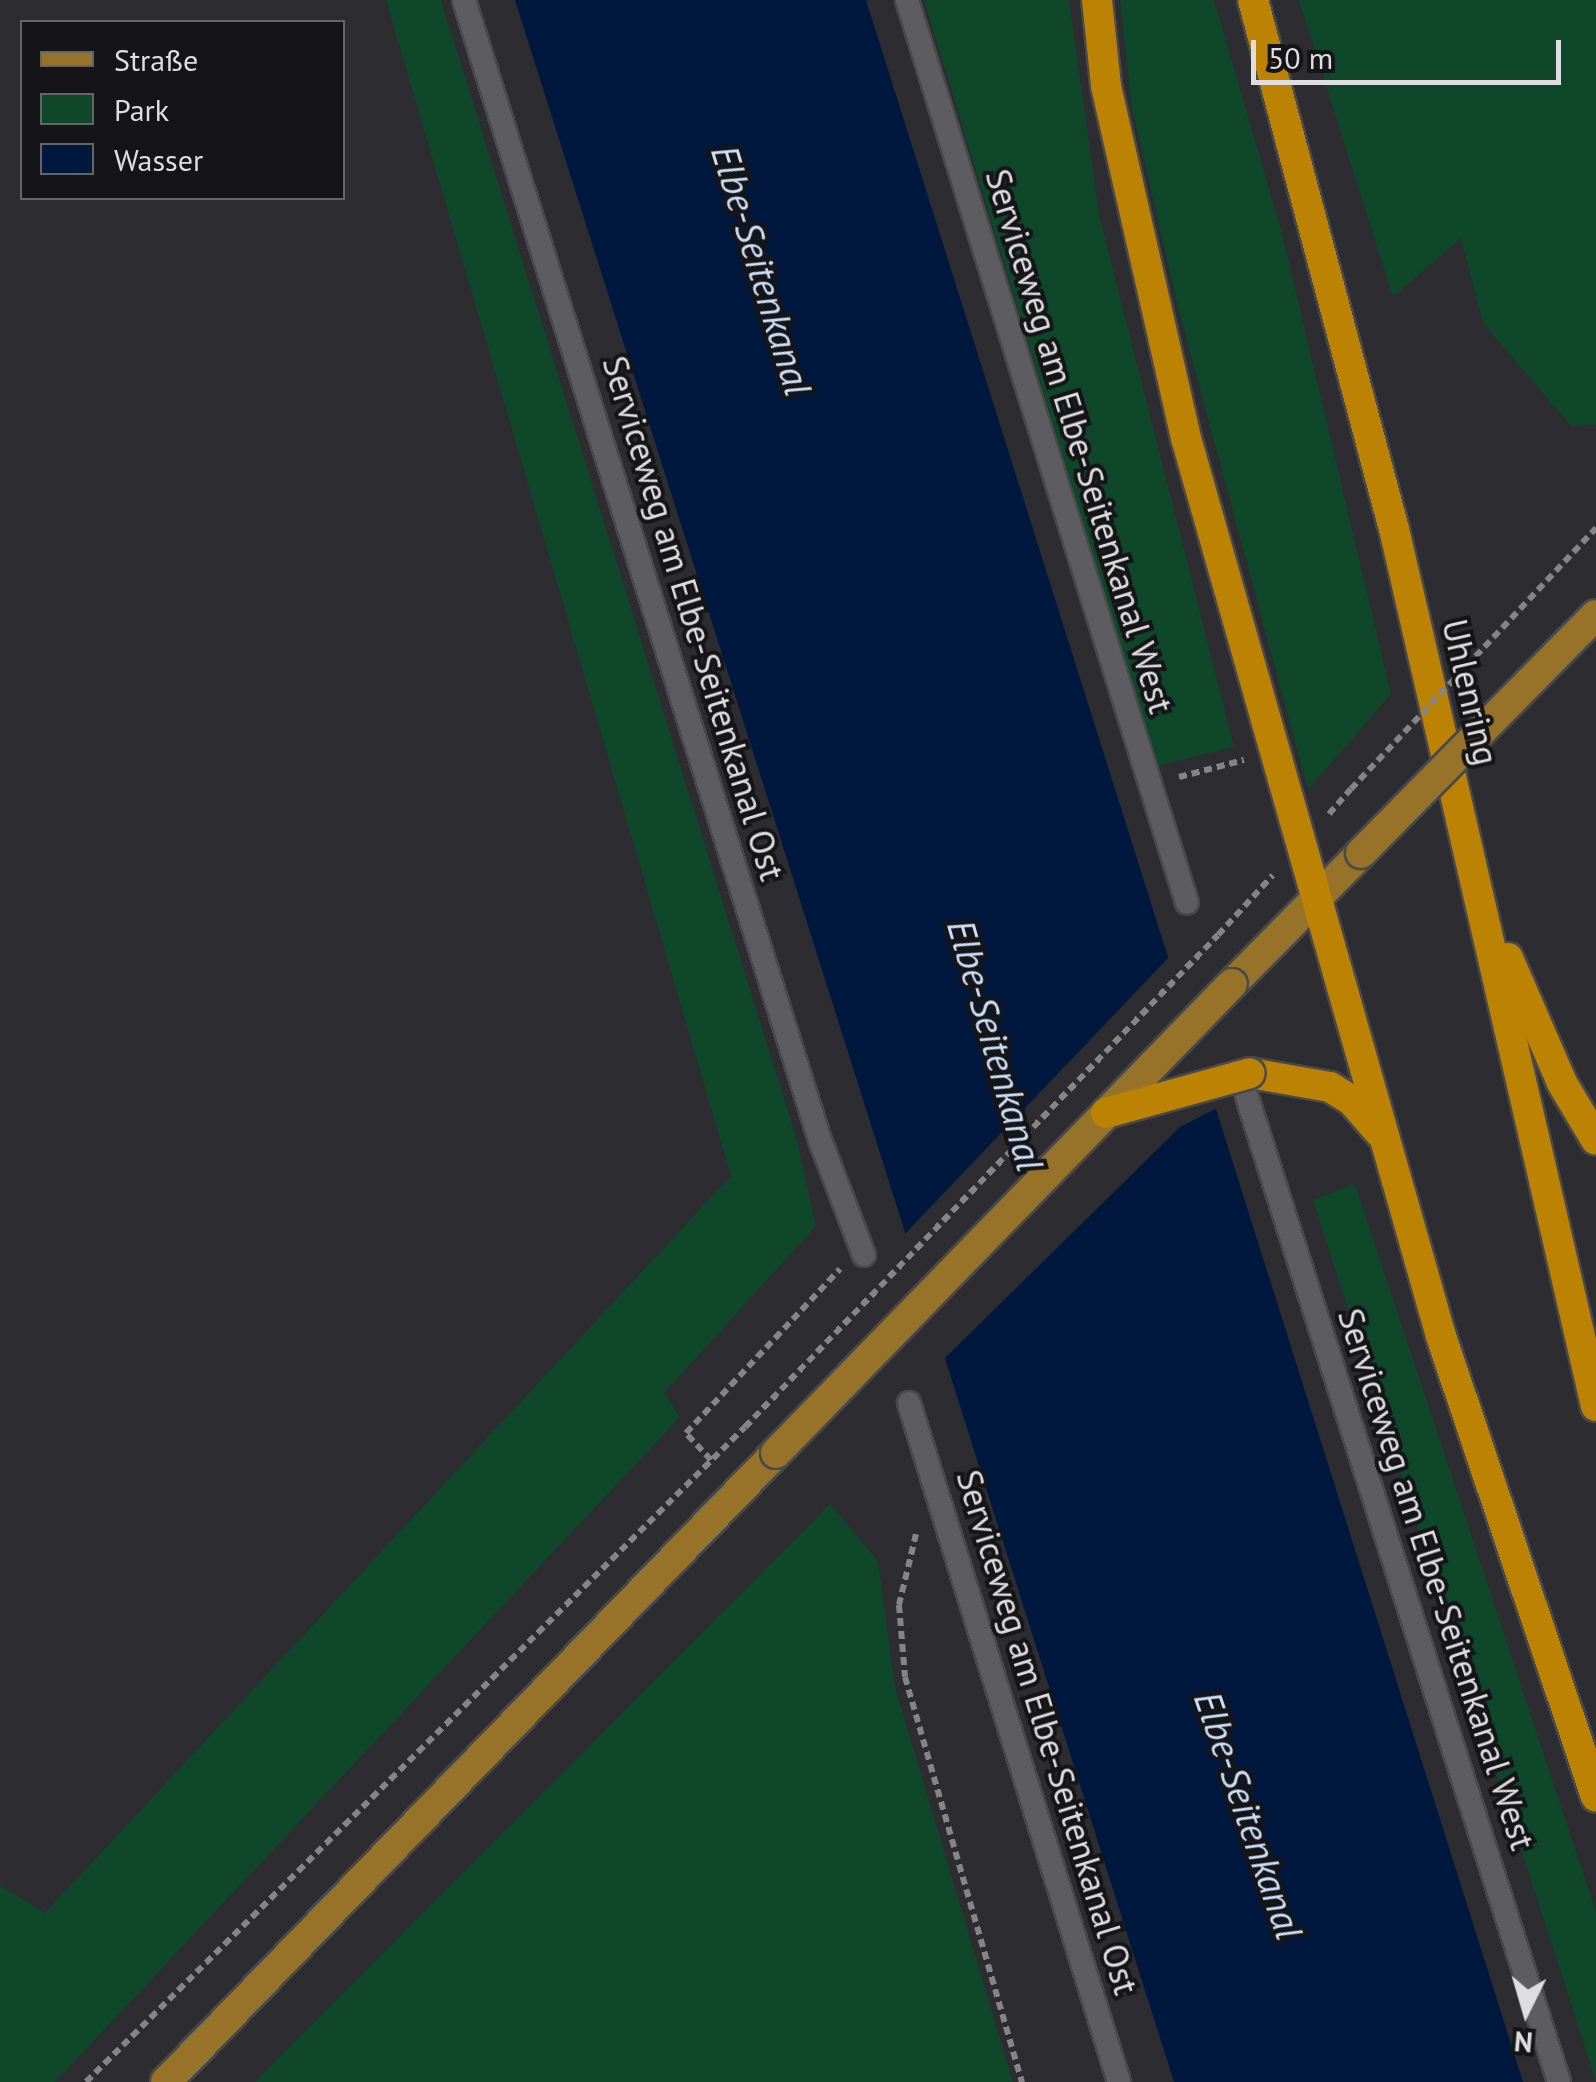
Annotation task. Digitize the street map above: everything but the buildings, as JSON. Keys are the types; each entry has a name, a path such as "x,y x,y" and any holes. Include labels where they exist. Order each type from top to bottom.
{"highway":[{"path":"1097,0 1106,86 1142,262 1296,824 1442,1336 1596,1797"},
{"name":"Uhlenring","path":"1253,0 1385,492 1596,1406"},
{"path":"1478,886 1562,1083 1596,1140"},
{"path":"1106,1114 1249,1084 1330,1087 1352,1101 1391,1147"}],"main road":[{"path":"166,2082 1232,984 1596,615"}],"lane":[{"name":"Serviceweg am Elbe-Seitenkanal Ost","path":"464,0 820,1140 862,1250"},
{"name":"Serviceweg am Elbe-Seitenkanal West","path":"907,0 1187,903"},
{"name":"Serviceweg am Elbe-Seitenkanal West","path":"1249,1084 1559,2082"},
{"name":"Serviceweg am Elbe-Seitenkanal Ost","path":"909,1403 1119,2082"}],"path":[{"path":"1352,789 1596,528"},
{"path":"1182,776 1245,759"},
{"path":"86,2082 745,1427 1218,934"},
{"path":"711,1460 686,1433 862,1250"},
{"path":"930,1470 899,1605 905,1676 1022,2082"}],"green space":[{"path":"386,0 441,0 797,1140 816,1226 664,1393 680,1417 55,2082 0,2082 0,1885 45,1913 731,1176"},
{"path":"924,0 1069,0 1099,214 1234,747 1157,766"},
{"path":"1120,0 1214,0 1281,229 1391,694 1308,790 1179,311 1132,108"},
{"path":"1299,0 1596,0 1596,425 1571,426 1483,323 1461,238 1393,297"},
{"path":"1355,1184 1596,1912 1596,2082 1313,1200"},
{"path":"830,1504 878,1561 895,1687 1013,2082 255,2082"}],"water":[{"name":"Elbe-Seitenkanal","path":"515,0 866,0 1523,2082 1174,2082"}],"pier":[{"path":"1171,955 1219,1107 1180,1127 940,1363 900,1239"}]}
